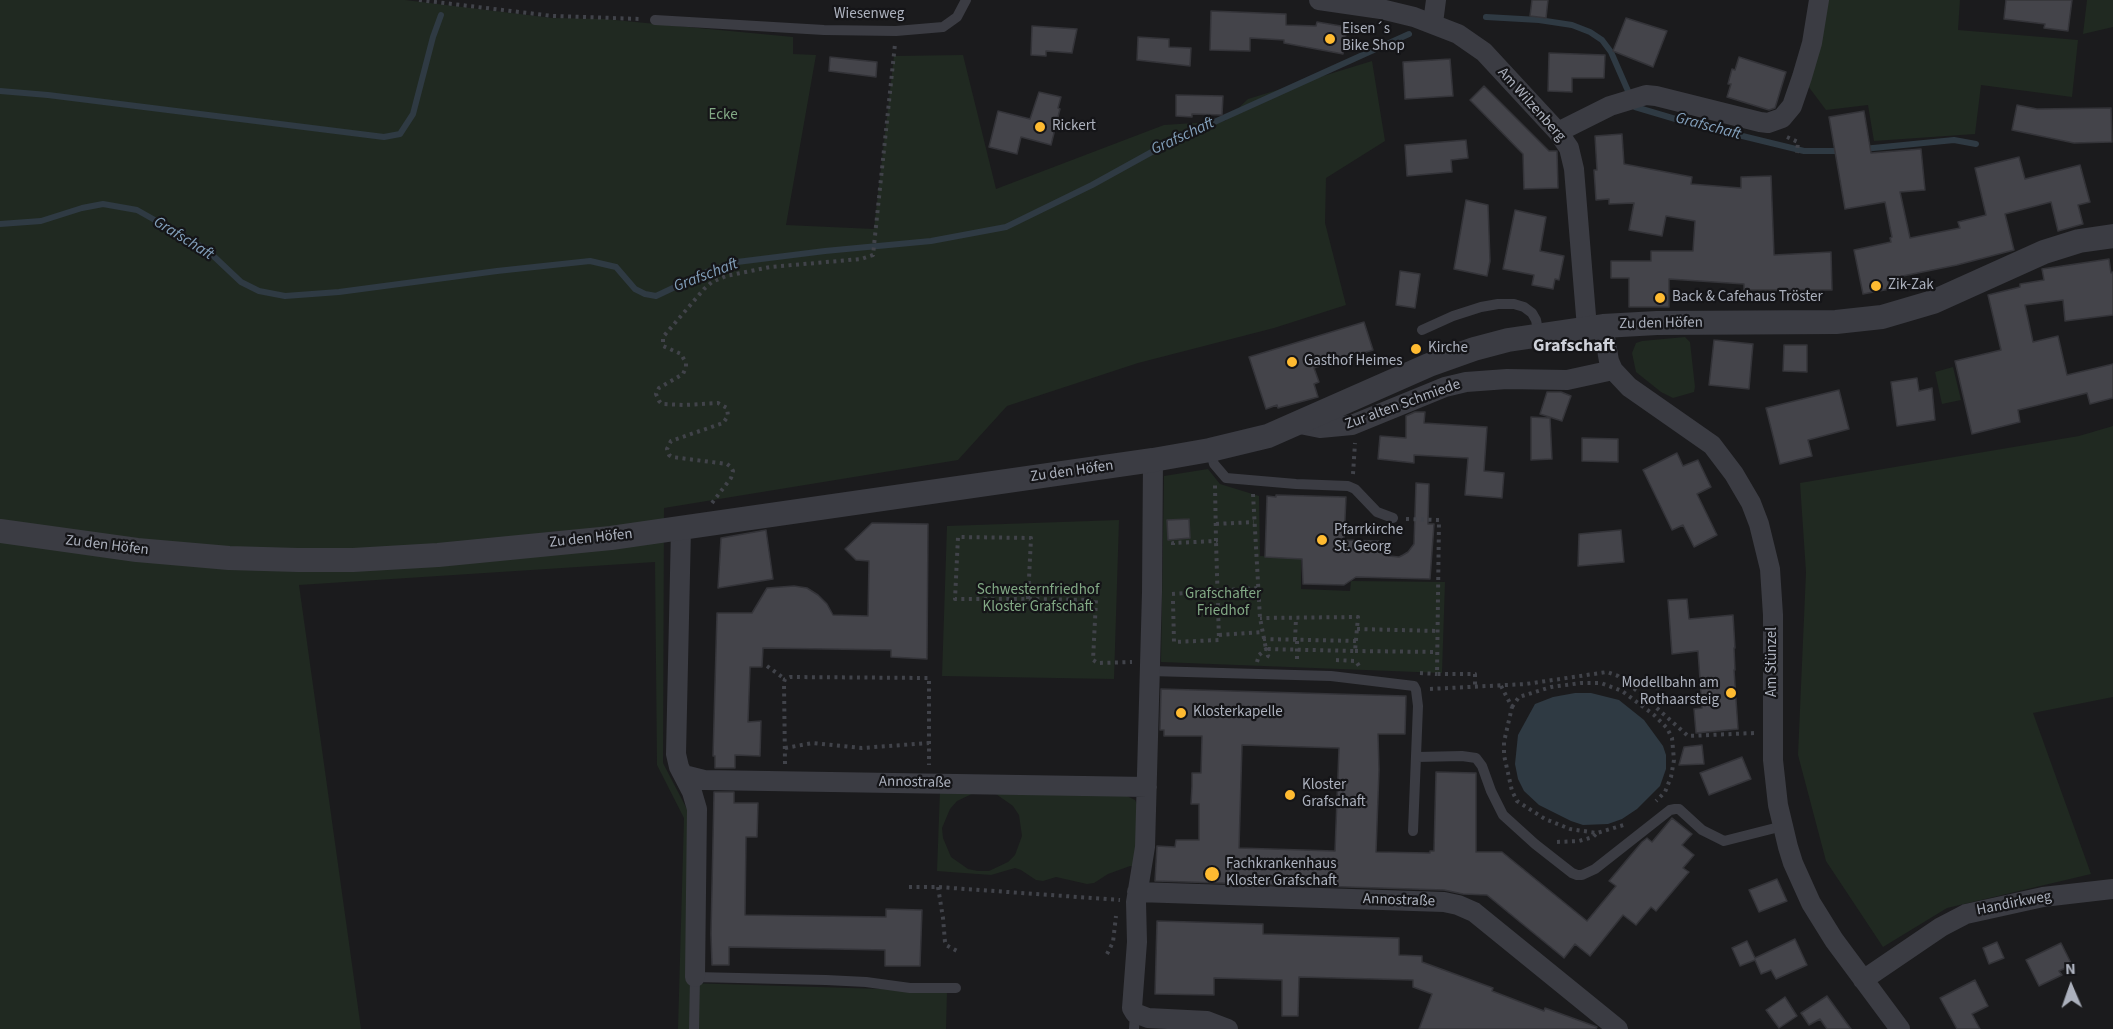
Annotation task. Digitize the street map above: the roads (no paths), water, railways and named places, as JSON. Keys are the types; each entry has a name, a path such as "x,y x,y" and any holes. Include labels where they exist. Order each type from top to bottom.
{"street":[{"name":"Am Wilzenberg","path":"1319,0 1397,12 1433,23 1458,34 1484,52 1558,132 1569,148 1574,169 1595,327"},
{"path":"1433,23 1436,0"},
{"path":"1558,132 1610,106 1642,95 1656,96 1760,122 1768,123 1782,118 1792,106 1802,77 1812,43 1819,0"},
{"name":"Zu den Höfen","path":"0,531 137,550 229,558 353,560 438,555 611,538 1153,460 1212,457 1300,424 1421,369 1474,349 1539,335 1595,327 1657,323 1836,322 1872,319 1933,302 2050,250 2079,241 2113,236"},
{"path":"1595,327 1613,370"},
{"name":"Zur alten Schmiede","path":"1300,424 1320,429 1352,426 1445,387 1466,382 1507,379 1567,380 1613,370"},
{"name":"Am Stünzel","path":"1613,370 1629,387 1712,445 1734,474 1751,503 1766,549 1772,590 1775,786 1793,863 1811,903 1834,940 1900,1029"},
{"path":"1153,460 1145,847 1130,898 1137,942 1132,1008 1134,1021 1148,1018 1207,1021 1228,1029"},
{"path":"687,527 676,754 679,767 697,809 695,977"},
{"name":"Annostraße","path":"684,776 704,780 1147,787"},
{"name":"Handirkweg","path":"1863,980 1941,927 1966,914 2043,897 2113,889"},
{"name":"Annostraße","path":"1130,898 1444,902 1458,905 1474,912 1610,1026"}],"lane":[{"name":"Wiesenweg","path":"655,20 824,30 896,31 943,27 957,17 966,0"},
{"path":"1422,330 1481,307 1514,304 1532,313 1539,335"},
{"path":"1212,457 1219,471 1226,478 1353,487 1377,512 1393,519"},
{"path":"1150,666 1331,676 1410,684 1416,690 1418,706 1413,831"},
{"path":"1417,758 1462,756 1476,758 1482,766 1493,797 1503,815 1572,873 1582,875 1595,869 1670,810 1679,809 1702,830 1724,841 1783,826"},
{"path":"694,1029 695,977 826,980 910,988 956,988"}],"waterway":[{"path":"0,91 384,137 400,134 413,114 441,15"},
{"name":"Grafschaft","path":"1486,17 1539,20 1572,25 1590,32 1602,40 1611,52 1635,107 1689,123 1804,151 1841,151"},
{"name":"Grafschaft","path":"0,224 41,221 103,204 137,210 206,249 241,282 259,291 285,296 339,292 590,261 616,267 635,289 656,296 709,271 737,262 931,241 1006,227 1092,185 1168,143 1409,34"},
{"name":"Grafschaft","path":"1863,149 1954,140 1976,144"}],"place":[{"name":"Eisen´s Bike Shop","path":"1330,39"},
{"name":"Rickert","path":"1040,127"},
{"name":"Zik-Zak","path":"1876,286"},
{"name":"Back & Cafehaus Tröster","path":"1660,298"},
{"name":"Kirche","path":"1416,349"},
{"name":"Gasthof Heimes","path":"1292,362"},
{"name":"Pfarrkirche St. Georg","path":"1322,540"},
{"name":"Modellbahn am Rothaarsteig","path":"1731,693"},
{"name":"Klosterkapelle","path":"1181,713"},
{"name":"Kloster Grafschaft","path":"1290,795"},
{"name":"Fachkrankenhaus Kloster Grafschaft","path":"1212,874"}],"district":[{"name":"Grafschaft","path":"1574,347"}],"park label":[{"name":"Ecke","path":"723,116"},
{"name":"Schwesternfriedhof Kloster Grafschaft","path":"1038,600"},
{"name":"Grafschafter Friedhof","path":"1223,604"}]}
